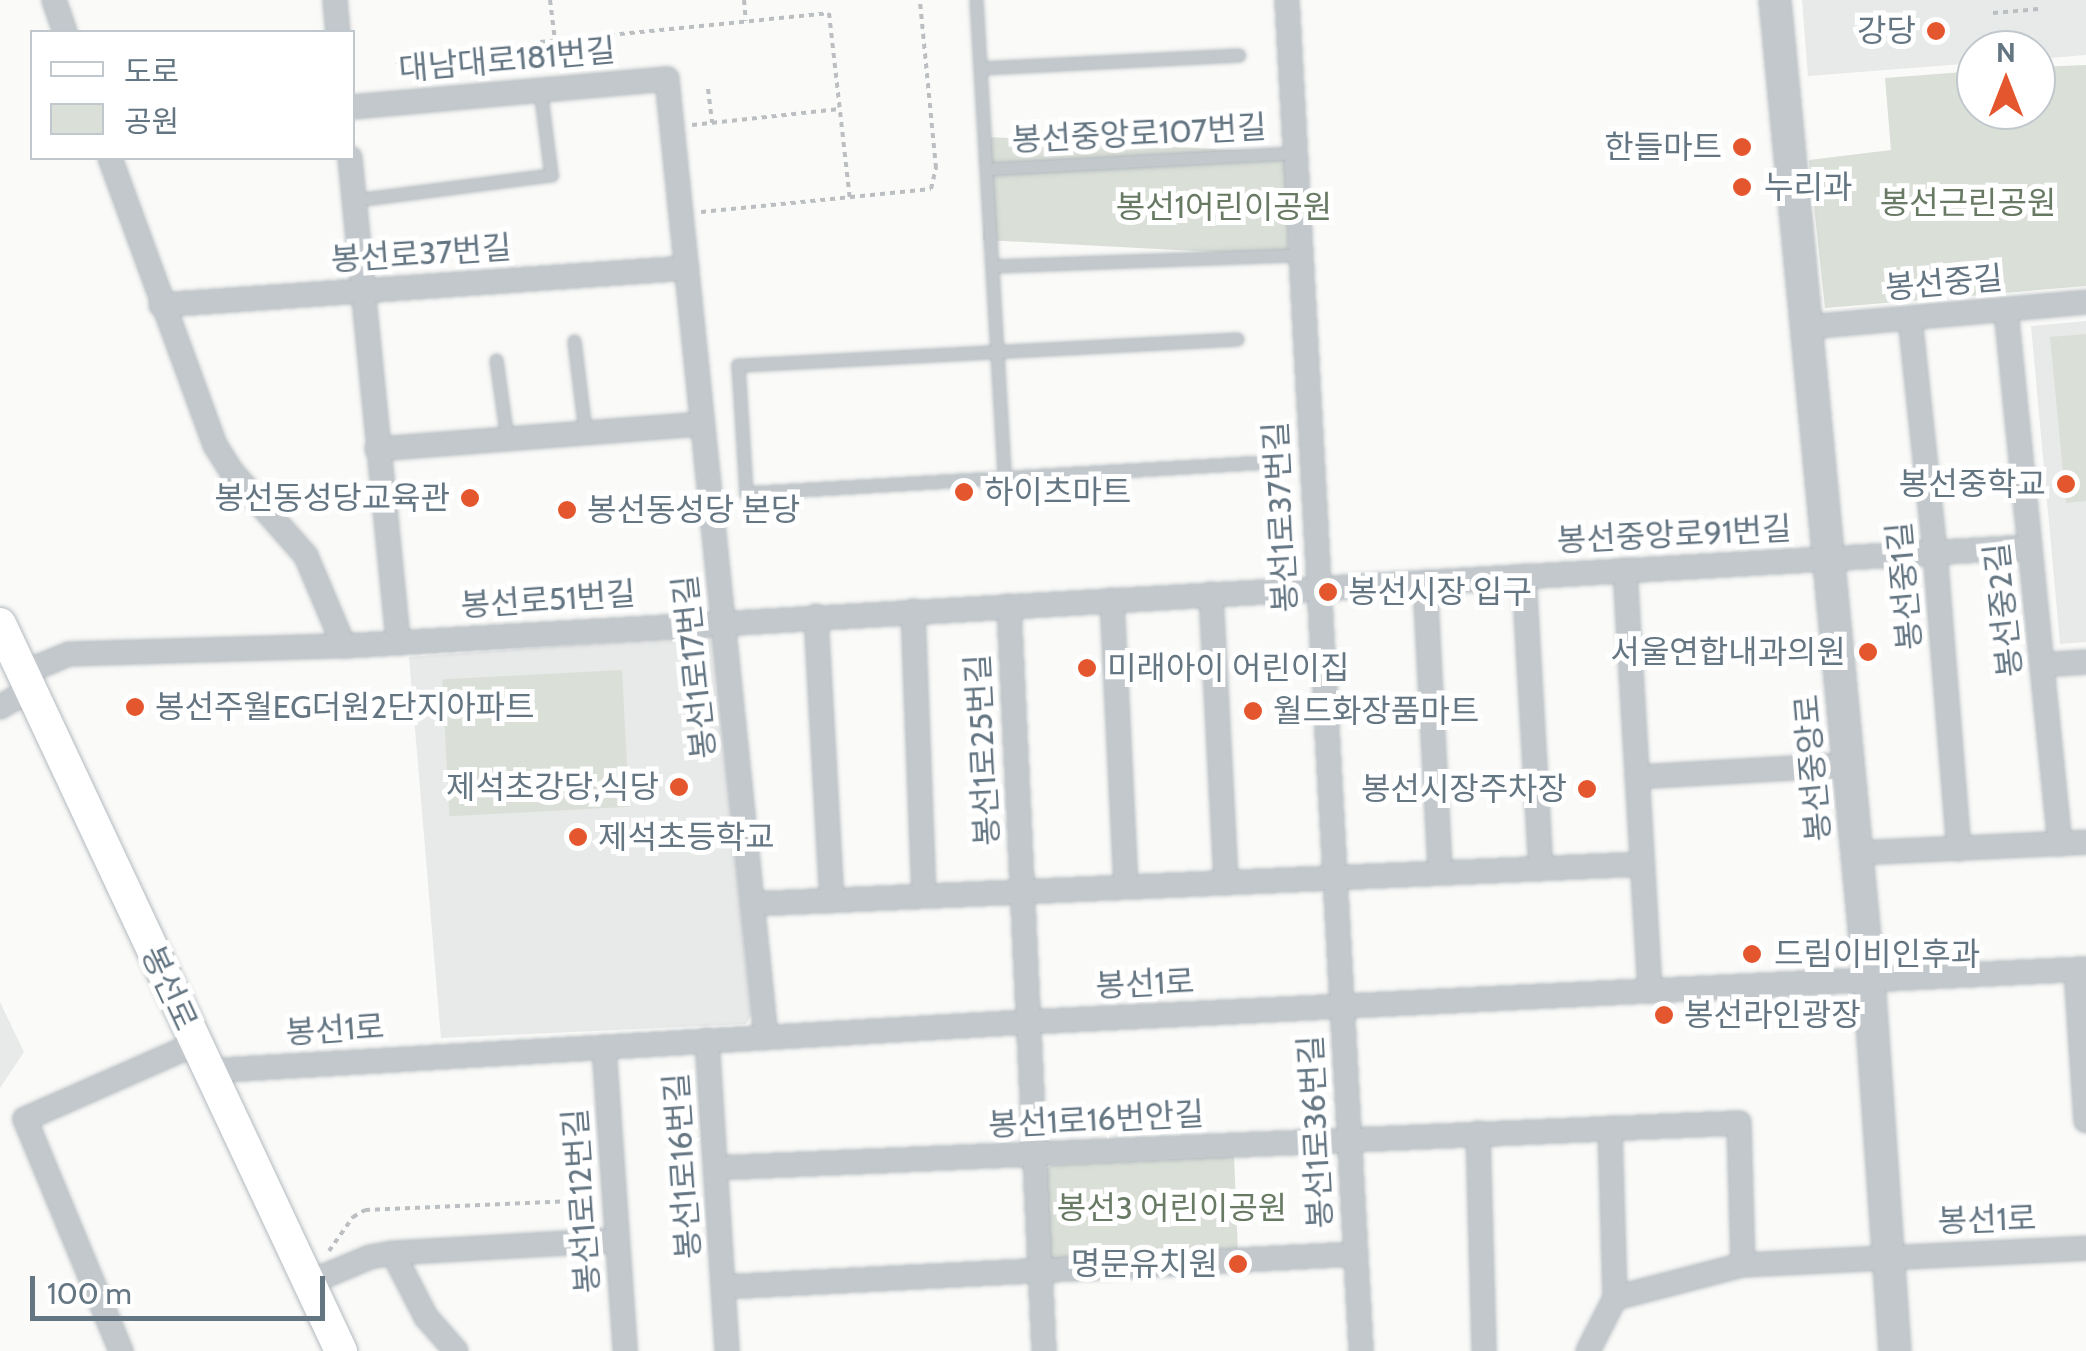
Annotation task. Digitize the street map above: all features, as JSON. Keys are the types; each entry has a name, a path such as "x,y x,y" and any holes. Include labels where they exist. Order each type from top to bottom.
{"main road":[{"name":"봉선로","path":"0,624 340,1351"}],"street":[{"path":"54,0 65,30"},
{"path":"336,0 338,30"},
{"name":"봉선1로37번길","path":"1287,0 1342,1006"},
{"name":"봉선중앙로","path":"1775,0 1870,980 1895,1351"},
{"name":"대남대로181번길","path":"355,107 667,79"},
{"name":"봉선1로17번길","path":"667,79 766,1037"},
{"path":"111,160 160,305 215,445 232,472 306,556 344,646"},
{"path":"350,160 398,643"},
{"name":"봉선로37번길","path":"160,305 686,268"},
{"name":"봉선중길","path":"1807,328 2086,302"},
{"name":"봉선중2길","path":"2006,310 2060,844"},
{"name":"봉선중1길","path":"1910,318 1936,552 1958,848"},
{"path":"377,449 702,424"},
{"name":"봉선중앙로91번길","path":"1318,588 2030,547"},
{"path":"1625,570 1650,990"},
{"name":"봉선중앙로91번길","path":"1524,576 1541,868"},
{"path":"1425,582 1440,873"},
{"name":"봉선로51번길","path":"0,707 27,681 69,654 344,646 1318,588"},
{"path":"1212,594 1226,882 1642,864"},
{"path":"1112,600 1126,887"},
{"name":"봉선1로25번길","path":"1008,606 1044,1351"},
{"path":"752,904 917,897 914,611"},
{"path":"816,616 832,901"},
{"path":"2042,665 2086,662"},
{"path":"1638,778 1848,765"},
{"path":"1856,853 2086,842"},
{"name":"봉선1로25번길","path":"917,897 1226,882"},
{"path":"2081,970 2086,1121"},
{"name":"봉선1로","path":"201,1058 604,1047 2081,970"},
{"name":"봉선1로36번길","path":"1342,1006 1362,1351"},
{"name":"봉선1로16번길","path":"707,1040 727,1351"},
{"name":"봉선1로12번길","path":"604,1047 625,1351"},
{"path":"121,1351 25,1118 201,1058"},
{"name":"봉선1로16번안길","path":"716,1168 1035,1156 1478,1132 1739,1124 1743,1265"},
{"path":"1588,1351 1615,1298 1610,1128"},
{"path":"1478,1132 1484,1351"},
{"path":"308,1283 370,1257 393,1253 617,1240"},
{"name":"봉선1로","path":"1615,1298 1743,1265 2086,1248"},
{"path":"393,1253 426,1317 456,1351"},
{"name":"봉선1로36번길","path":"1040,1271 1356,1254"},
{"name":"봉선1로16번길","path":"724,1287 1040,1271"}],"lane":[{"path":"976,0 1004,477"},
{"path":"982,68 1240,55"},
{"path":"354,200 551,175 540,89"},
{"name":"봉선중앙로107번길","path":"988,169 1293,153"},
{"path":"993,266 1299,255"},
{"path":"1237,339 738,365 746,493 1266,462"},
{"path":"574,340 586,432"},
{"path":"496,360 506,438"}],"path":[{"path":"550,0 555,40"},
{"path":"744,0 746,21"},
{"path":"681,213 926,192 934,184 920,2"},
{"path":"1992,13 2038,9"},
{"path":"396,62 412,69 507,61 529,52 540,42 828,12 850,198"},
{"path":"708,89 712,123"},
{"path":"672,127 839,111"},
{"path":"308,1283 342,1231 365,1210 574,1200"}],"shaded area":[{"path":"1802,0 2086,0 2086,55 2056,57 2056,30 1956,30 1956,65 1808,76"},
{"name":"봉선중학교","path":"2086,321 2086,642 2060,644 2031,326"},
{"name":"제석초등학교","path":"713,635 751,1016 746,1024 441,1038 409,657"},
{"path":"0,1002 24,1052 0,1088"}],"green space":[{"name":"봉선근린공원","path":"2086,65 2086,286 1825,308 1809,160 1891,150 1885,78 1956,73 1956,130 2056,130 2056,66"},
{"name":"봉선1어린이공원","path":"988,137 1293,153 1288,256 983,240"},
{"path":"2086,334 2086,501 2066,503 2050,337"},
{"path":"622,670 629,807 449,816 442,679"},
{"name":"봉선3 어린이공원","path":"1234,1156 1238,1253 1047,1262 1042,1173 1051,1165"}],"place":[{"name":"강당","path":"1936,31"},
{"name":"한들마트","path":"1742,147"},
{"name":"누리과","path":"1742,187"},
{"name":"봉선중학교","path":"2066,484"},
{"name":"하이츠마트","path":"964,492"},
{"name":"봉선동성당교육관","path":"470,498"},
{"name":"봉선동성당 본당","path":"567,510"},
{"name":"봉선시장 입구","path":"1328,592"},
{"name":"서울연합내과의원","path":"1868,652"},
{"name":"미래아이 어린이집","path":"1087,668"},
{"name":"봉선주월EG더원2단지아파트","path":"135,707"},
{"name":"월드화장품마트","path":"1253,711"},
{"name":"제석초강당,식당","path":"679,787"},
{"name":"봉선시장주차장","path":"1587,789"},
{"name":"제석초등학교","path":"578,837"},
{"name":"드림이비인후과","path":"1752,954"},
{"name":"봉선라인광장","path":"1664,1015"},
{"name":"명문유치원","path":"1238,1264"}]}
